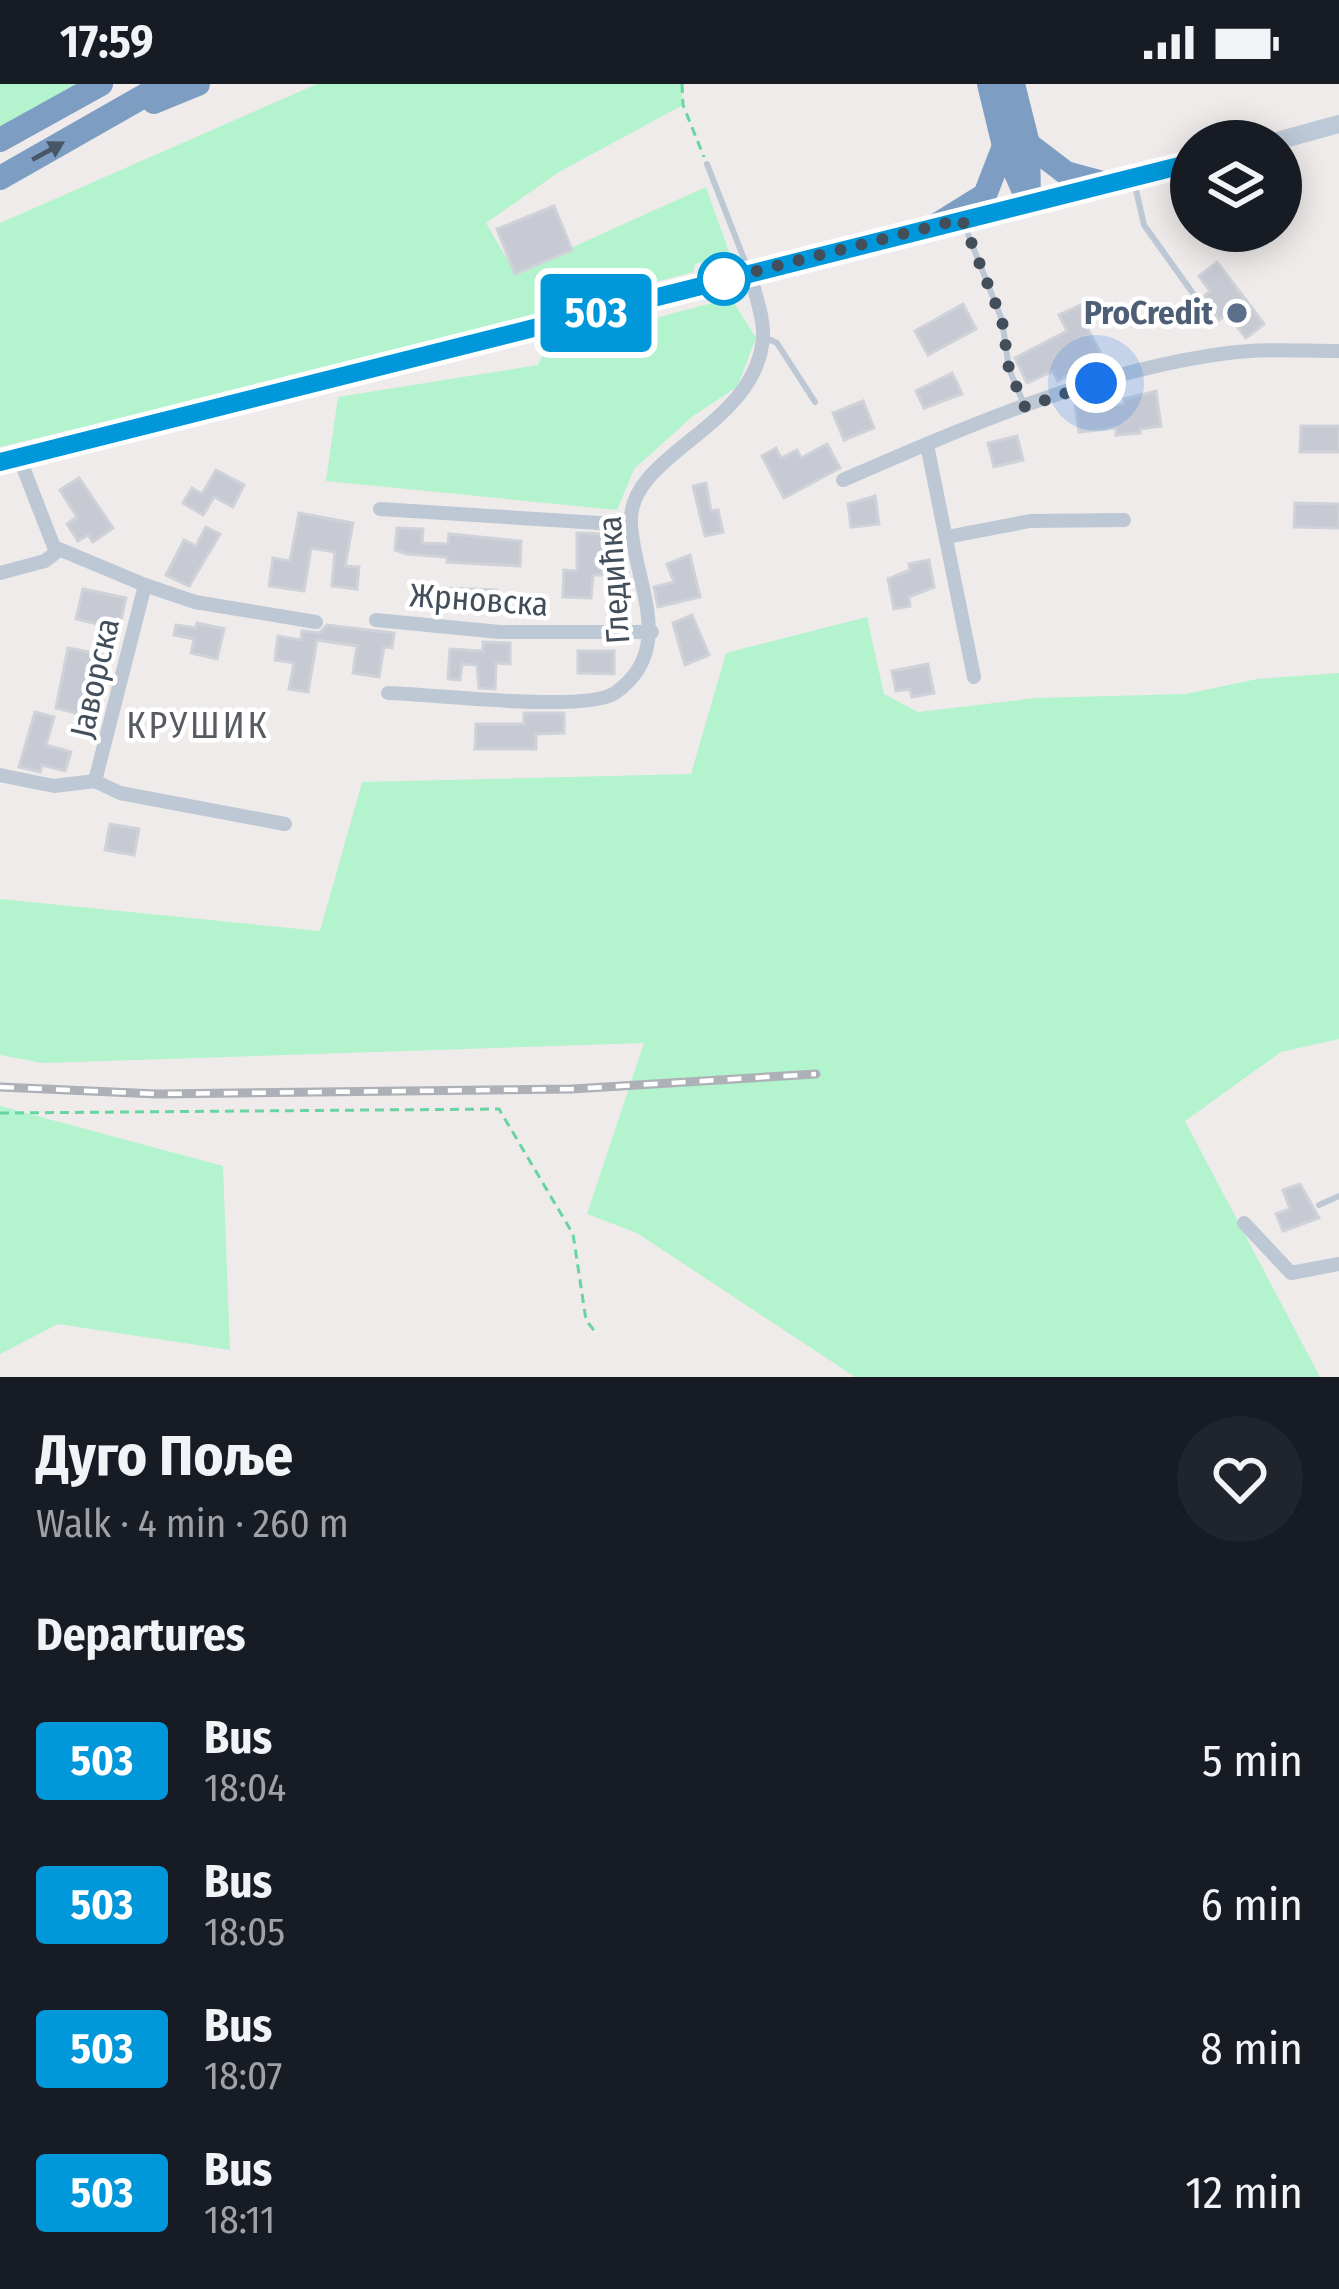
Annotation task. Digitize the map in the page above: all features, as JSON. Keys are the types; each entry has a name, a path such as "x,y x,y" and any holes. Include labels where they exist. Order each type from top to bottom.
{"highway":[{"path":"0,140 101,84"},
{"path":"0,178 165,84"},
{"path":"96,124 198,84"},
{"path":"989,84 1016,145 1066,173 1107,184"},
{"path":"1013,84 1016,145 1029,202"},
{"path":"935,226 986,195 1016,145"}],"main road":[{"path":"1302,134 1339,124"},
{"path":"9,460 1170,168"}],"street":[{"path":"750,273 763,338"},
{"name":"Гледићка","path":"388,693 471,699 602,699 619,690 644,662 652,632 631,525 634,502 645,482 735,401 763,338"},
{"path":"843,480 1025,407 1136,372 1223,353 1339,351"},
{"path":"928,445 974,677"},
{"path":"0,573 45,561 59,550 9,460"},
{"path":"380,509 478,519 631,525"},
{"path":"947,537 1030,520 1124,520"},
{"name":"Јаворска","path":"59,550 196,602 316,622"},
{"name":"Јаворска","path":"95,782 145,585"},
{"name":"Жрновска","path":"376,620 500,632 652,632"},
{"name":"Јаворска","path":"0,775 54,786 95,782 120,794 285,824"},
{"path":"1244,1222 1291,1273 1339,1264"}],"lane":[{"path":"707,164 750,273"},
{"path":"1133,177 1144,225 1212,320"},
{"path":"962,219 1002,320 1009,369 1025,407"},
{"path":"763,338 777,344 815,402"},
{"path":"1319,1204 1339,1196"}],"path":[{"path":"682,84 683,105 707,164"},
{"path":"0,1113 499,1109 573,1234 586,1320 596,1333"}],"green space":[{"path":"0,84 87,84 0,143"},
{"path":"317,84 681,84 683,105 559,172 486,223 515,273 706,187 730,255 695,264 693,272 388,354 0,447 0,223"},
{"path":"731,298 756,338 737,387 693,416 634,469 617,510 326,481 338,397 538,365 546,347"},
{"path":"867,617 884,694 918,712 1036,698 1186,694 1257,679 1339,673 1339,1039 1281,1052 1185,1121 1320,1377 855,1377 637,1233 587,1214 644,1043 43,1063 0,1055 0,899 320,931 362,782 691,774 726,653"},
{"path":"0,1106 223,1166 230,1350 58,1324 0,1354"}],"building":[{"path":"554,206 572,250 515,274 497,229"},
{"path":"1217,262 1264,324 1246,338 1227,314 1219,320 1204,296 1210,291 1199,276"},
{"path":"1087,302 1094,318 1085,323 1103,358 1090,360 1058,381 1053,371 1027,383 1015,358 1067,331 1059,315"},
{"path":"963,304 976,329 928,355 915,331"},
{"path":"952,373 962,394 924,408 916,391"},
{"path":"1156,391 1161,426 1116,435 1116,428 1079,432 1075,403 1124,405 1124,399"},
{"path":"863,401 874,428 844,440 833,413"},
{"path":"1301,426 1339,426 1339,452 1300,452"},
{"path":"1017,436 1023,460 994,467 988,443"},
{"path":"827,444 840,468 784,498 762,456 776,448 781,458 797,450 801,458"},
{"path":"216,470 244,485 233,507 214,497 203,515 183,503 192,488 202,494"},
{"path":"79,478 113,528 93,542 88,535 78,541 67,524 77,517 60,490"},
{"path":"706,483 711,511 718,510 723,532 705,536 693,486"},
{"path":"875,496 879,524 851,527 848,504"},
{"path":"1295,503 1339,504 1339,528 1294,527"},
{"path":"299,513 353,523 345,566 359,567 357,589 332,586 335,552 311,548 304,591 269,586 273,558 290,561"},
{"path":"206,527 220,534 189,586 166,575 184,540 196,546"},
{"path":"397,528 423,529 422,543 448,544 449,534 521,541 520,566 447,562 447,557 407,554 395,550"},
{"path":"577,533 603,534 602,575 593,575 591,598 563,597 564,570 577,571"},
{"path":"690,555 700,597 658,607 654,587 674,582 667,564"},
{"path":"929,560 934,587 909,597 910,606 894,609 888,579 910,570 909,564"},
{"path":"442,588 497,590 496,611 440,608"},
{"path":"83,589 126,598 119,629 76,619"},
{"path":"692,615 709,655 685,665 673,623"},
{"path":"197,623 224,629 217,659 191,653 194,639 174,635 176,625 196,628"},
{"path":"327,625 394,633 392,648 384,647 379,677 353,673 357,646 317,640 308,692 289,689 294,663 275,660 278,636 301,640 302,631 319,633"},
{"path":"483,642 510,643 510,664 496,663 495,689 479,688 477,665 462,664 460,680 448,679 450,649 483,651"},
{"path":"68,648 110,656 105,684 92,682 83,715 56,708"},
{"path":"578,651 614,651 614,674 578,673"},
{"path":"928,664 934,693 912,697 910,689 896,691 892,671"},
{"path":"35,712 54,717 46,745 71,752 65,771 42,765 40,772 19,767"},
{"path":"524,713 564,713 564,733 536,734 536,749 475,749 476,724 524,724"},
{"path":"110,824 139,829 134,855 105,850"},
{"path":"1300,1184 1319,1218 1283,1231 1276,1214 1290,1209 1283,1190"}],"railway":[{"path":"0,1087 157,1094 572,1089 816,1074"}],"bus line":[{"name":"503","path":"0,462 1170,168"}],"place":[{"name":"ProCredit","path":"1237,313"}],"district":[{"name":"КРУШИК","path":"198,726"}],"route":[{"path":"724,279 709,283 962,219 1002,320 1009,369 1025,407 1096,383"}]}
